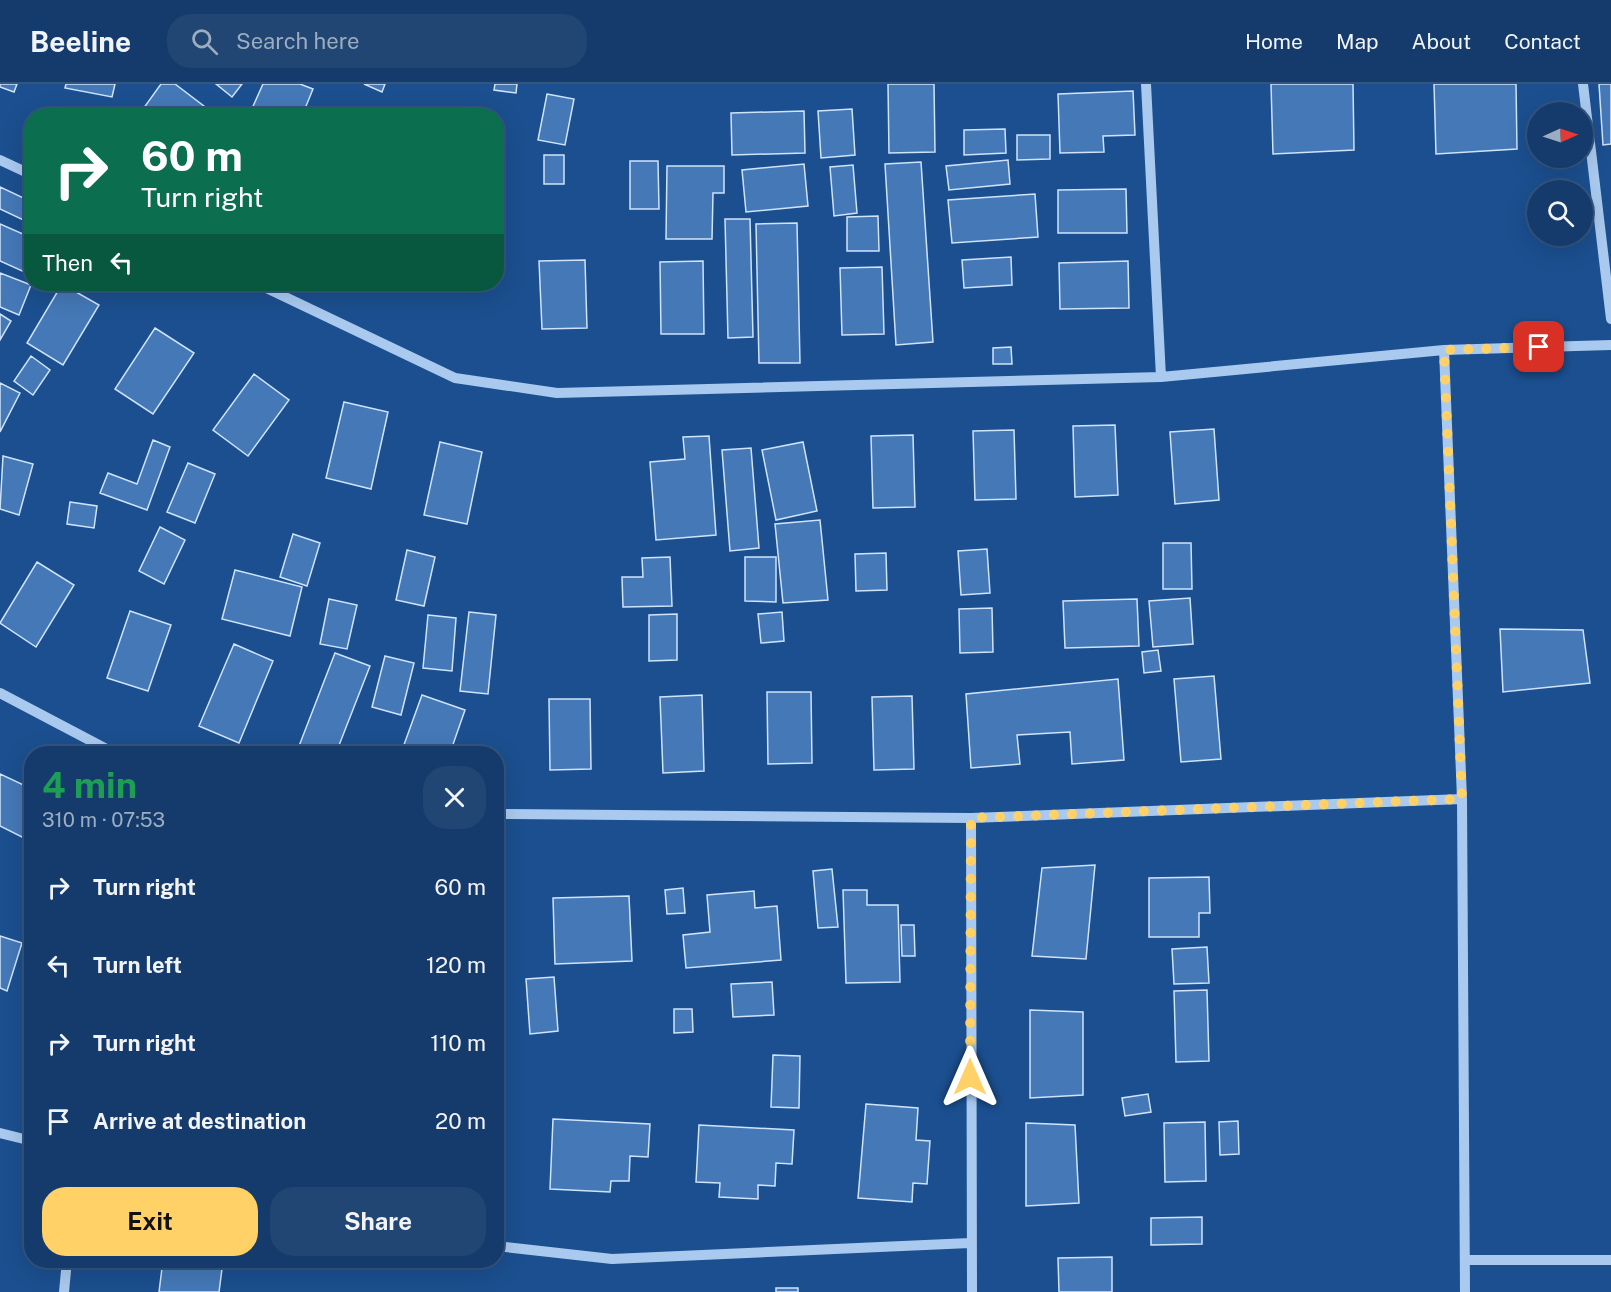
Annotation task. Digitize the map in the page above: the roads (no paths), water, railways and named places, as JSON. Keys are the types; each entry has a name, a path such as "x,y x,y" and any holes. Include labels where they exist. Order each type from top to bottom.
{"street":[{"path":"1146,84 1161,377"},
{"path":"1583,84 1611,319"},
{"path":"0,160 24,171"},
{"path":"273,291 455,378 557,393 1161,377 1444,350 1611,345"},
{"path":"1444,350 1462,799 1466,1292"},
{"path":"0,693 101,746"},
{"path":"504,814 971,818 1462,799"},
{"path":"971,818 970,1243 972,1292"},
{"path":"0,1133 24,1139"},
{"path":"504,1247 612,1259 970,1243"},
{"path":"1465,1260 1611,1260"},
{"path":"64,1292 66,1268"}]}
